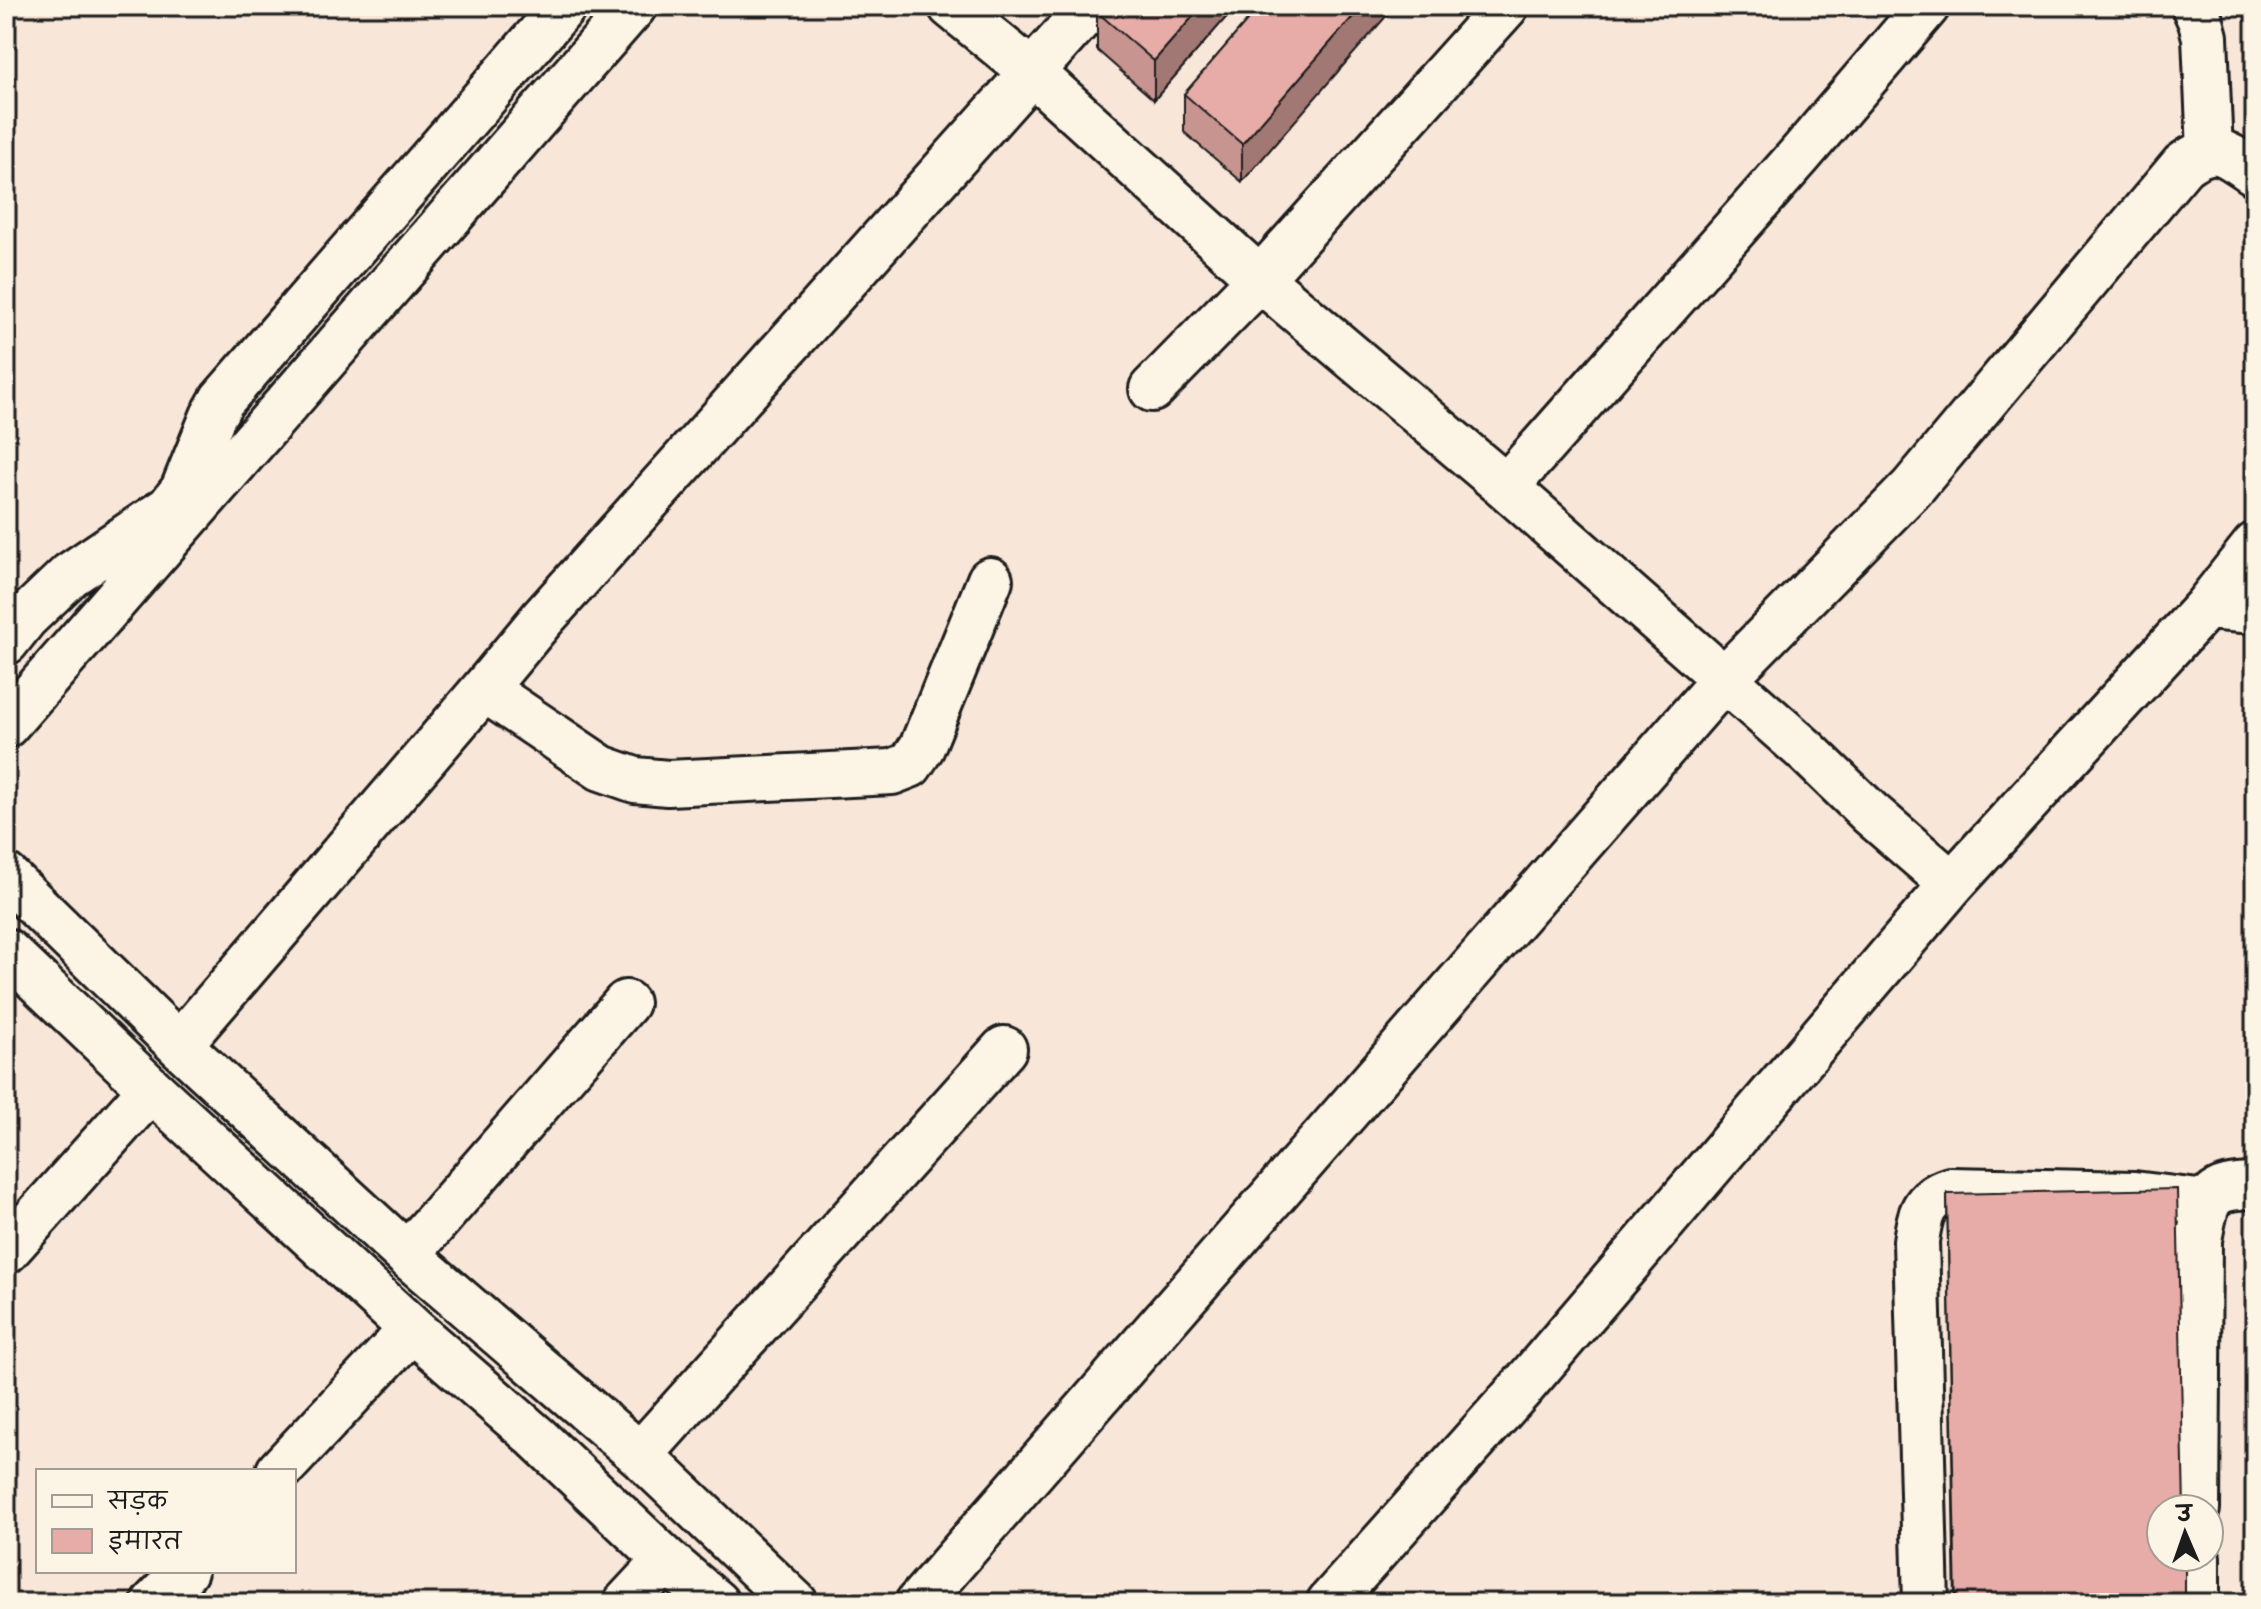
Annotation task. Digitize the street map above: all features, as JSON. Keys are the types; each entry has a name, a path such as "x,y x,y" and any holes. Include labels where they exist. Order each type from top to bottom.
{"street":[{"path":"6,725 192,496 604,43 634,6"},
{"path":"951,6 1033,73 1260,279 1506,487 1952,884"},
{"path":"179,1045 542,619 1091,6"},
{"path":"1152,389 1260,279 1506,6"},
{"path":"1506,487 1799,156 1927,6"},
{"path":"2194,6 2205,37 2210,151"},
{"path":"6,642 25,618 70,575 169,508 192,496 213,416 222,400 561,10 604,43"},
{"path":"918,1603 1723,680 1912,488 2183,165 2201,153 2225,152 2255,173"},
{"path":"1329,1603 1524,1385 1952,884 2206,607 2255,545"},
{"path":"484,689 601,768 635,780 668,783 892,772 910,765 922,747 990,580"},
{"path":"2206,607 2255,611"},
{"path":"6,876 179,1045 407,1255 640,1455 795,1603"},
{"path":"6,951 412,1329 536,1437 716,1603"},
{"path":"407,1255 626,1003"},
{"path":"640,1455 1004,1049"},
{"path":"6,1251 151,1089"},
{"path":"2197,1493 2199,1240 2206,1203 2217,1192 2232,1186 2255,1186"},
{"path":"1926,1603 1916,1241 1919,1218 1925,1207 1932,1198 1950,1190 2134,1194 2206,1203"},
{"path":"281,1469 412,1329"},
{"path":"536,1437 570,1396"},
{"path":"626,1603 666,1560"},
{"path":"154,1603 183,1573"},
{"path":"2197,1573 2197,1603"}],"building":[{"path":"1102,6 1202,6 1154,61 1097,12"},
{"path":"1260,6 1362,6 1242,144 1184,94"},
{"path":"2177,1189 2184,1493 2145,1493 2145,1573 2185,1573 2185,1602 1956,1603 1947,1194"}]}
